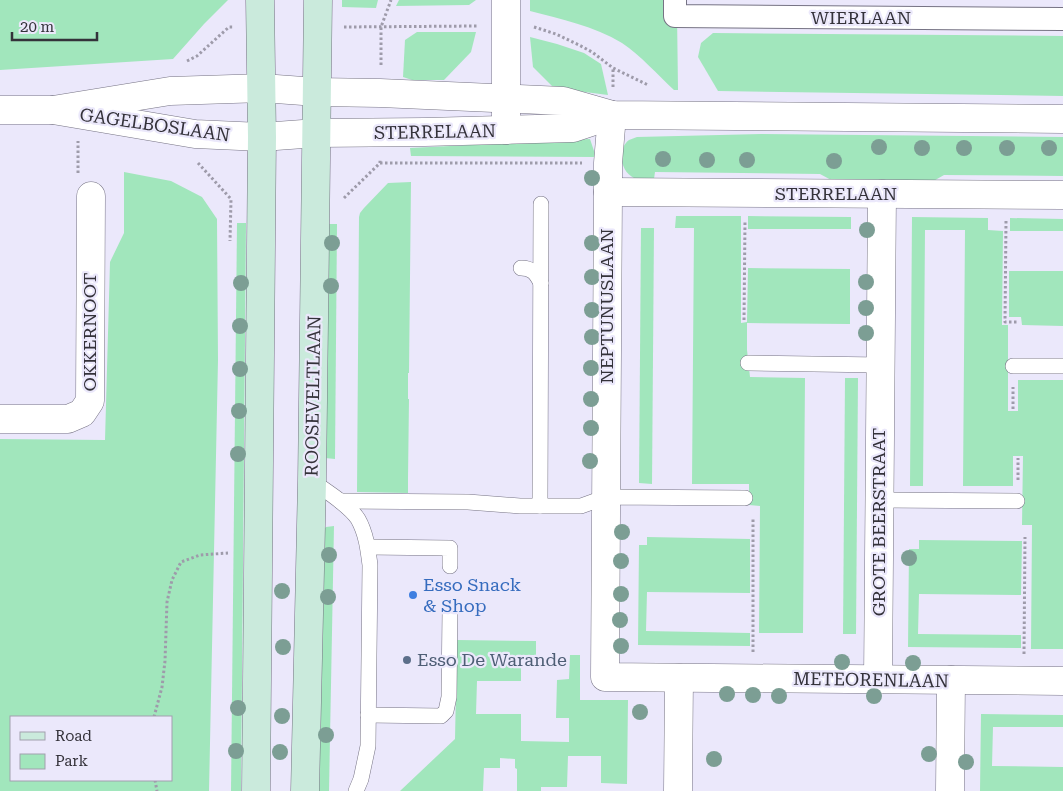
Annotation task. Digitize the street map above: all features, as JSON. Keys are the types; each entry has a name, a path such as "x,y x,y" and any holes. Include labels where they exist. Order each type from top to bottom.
{"main road":[{"path":"256,791 262,137 260,0"},
{"name":"ROOSEVELTLAAN","path":"305,791 312,482 318,0"}],"street":[{"name":"WIERLAAN","path":"675,0 674,16 1063,19"},
{"path":"506,13 506,130"},
{"name":"GAGELBOSLAAN","path":"0,110 53,110 170,91 262,88 317,92"},
{"name":"STERRELAAN","path":"317,92 563,101 612,116 1063,119"},
{"name":"GAGELBOSLAAN","path":"53,110 195,134 262,137 316,133"},
{"name":"STERRELAAN","path":"316,133 573,128 612,116"},
{"name":"NEPTUNUSLAAN","path":"612,116 608,164 605,677 679,678"},
{"name":"STERRELAAN","path":"608,192 1063,196"},
{"name":"GROTE BEERSTRAAT","path":"878,680 882,194"},
{"name":"OKKERNOOT","path":"0,419 68,419 82,413 90,401 91,196"},
{"path":"678,791 679,678"},
{"name":"METEORENLAAN","path":"679,678 1063,681"},
{"path":"950,791 951,680"}],"lane":[{"path":"540,506 541,204"},
{"path":"521,268 532,270 537,274 541,283"},
{"path":"748,363 881,365"},
{"path":"1013,366 1063,366"},
{"path":"312,482 340,501 358,519 368,548 370,564 368,746 361,779 356,791"},
{"path":"340,501 468,502 520,506 581,506 606,497 745,498"},
{"path":"880,500 1017,501"},
{"path":"368,548 450,548 450,566"},
{"path":"368,715 441,716 446,712 449,697 450,610"}],"path":[{"path":"391,0 381,27 506,13 556,34 592,52 613,68 650,86"},
{"path":"195,90 197,56"},
{"path":"195,134 195,160 231,199 230,248"},
{"path":"380,163 608,164"},
{"path":"744,320 745,193"},
{"path":"1007,195 1005,322 1019,322"},
{"path":"745,498 745,508 753,508 753,678"},
{"path":"1024,681 1026,538"},
{"path":"154,716 162,687 167,602 172,580 181,562 200,554 228,553"}],"green space":[{"path":"0,0 228,0 173,59 0,70"},
{"path":"342,0 378,0 376,8 342,7"},
{"path":"399,0 476,0 469,5 396,6"},
{"path":"530,0 675,0 677,13 678,90 674,90 642,59 622,43 589,28 530,11"},
{"path":"417,32 476,32 471,52 444,80 412,80 403,77 405,40"},
{"path":"713,33 1063,36 1063,96 718,91 698,57 701,43"},
{"path":"530,37 584,53 601,64 608,95 554,88 533,67"},
{"path":"761,134 1063,137 1063,176 944,175 930,183 833,181 820,174 655,172 654,179 641,180 630,175 623,166 622,149 629,140 637,137"},
{"path":"590,139 596,157 411,156 410,148"},
{"path":"124,172 171,181 202,197 217,219 218,360 209,791 0,791 0,439 105,440 110,262 124,233"},
{"path":"411,182 408,493 357,492 359,217 364,208 388,183"},
{"path":"676,216 741,216 741,323 747,322 748,268 850,269 850,324 747,323 750,377 805,378 803,633 759,633 760,506 749,505 749,484 692,484 694,228 675,228"},
{"path":"748,216 851,217 851,229 748,229"},
{"path":"912,217 988,218 988,230 1003,231 1002,325 1008,325 1008,411 1018,411 1018,380 1063,380 1063,649 1031,649 1032,525 1022,525 1023,456 1013,456 1013,486 963,486 965,230 925,230 923,486 910,486"},
{"path":"1010,218 1063,219 1063,231 1010,231"},
{"path":"237,223 246,223 241,791 231,791"},
{"path":"327,224 337,224 335,459 325,458"},
{"path":"641,228 654,228 652,484 639,483"},
{"path":"1009,271 1063,271 1063,326 1022,325 1021,317 1009,317"},
{"path":"845,378 858,378 856,634 843,634"},
{"path":"334,526 329,791 319,791 324,529"},
{"path":"647,537 750,539 750,593 647,592 646,631 750,633 750,646 638,645 639,545 647,545"},
{"path":"919,540 1022,541 1021,595 919,594 918,634 1021,635 1021,648 908,647 909,549 919,549"},
{"path":"457,640 536,641 536,655 521,655 521,681 477,681 476,714 521,714 521,741 569,742 569,718 556,718 557,680 569,679 570,655 580,655 580,700 628,700 627,784 601,783 601,756 568,756 567,787 541,787 541,791 517,791 515,759 500,758 500,768 484,768 483,791 400,791 455,739"},
{"path":"981,714 1063,715 1063,727 993,727 992,766 1063,767 1063,791 980,791"}],"place":[{"name":"Esso Snack & Shop","path":"413,595"},
{"name":"Esso De Warande","path":"407,660"}]}
